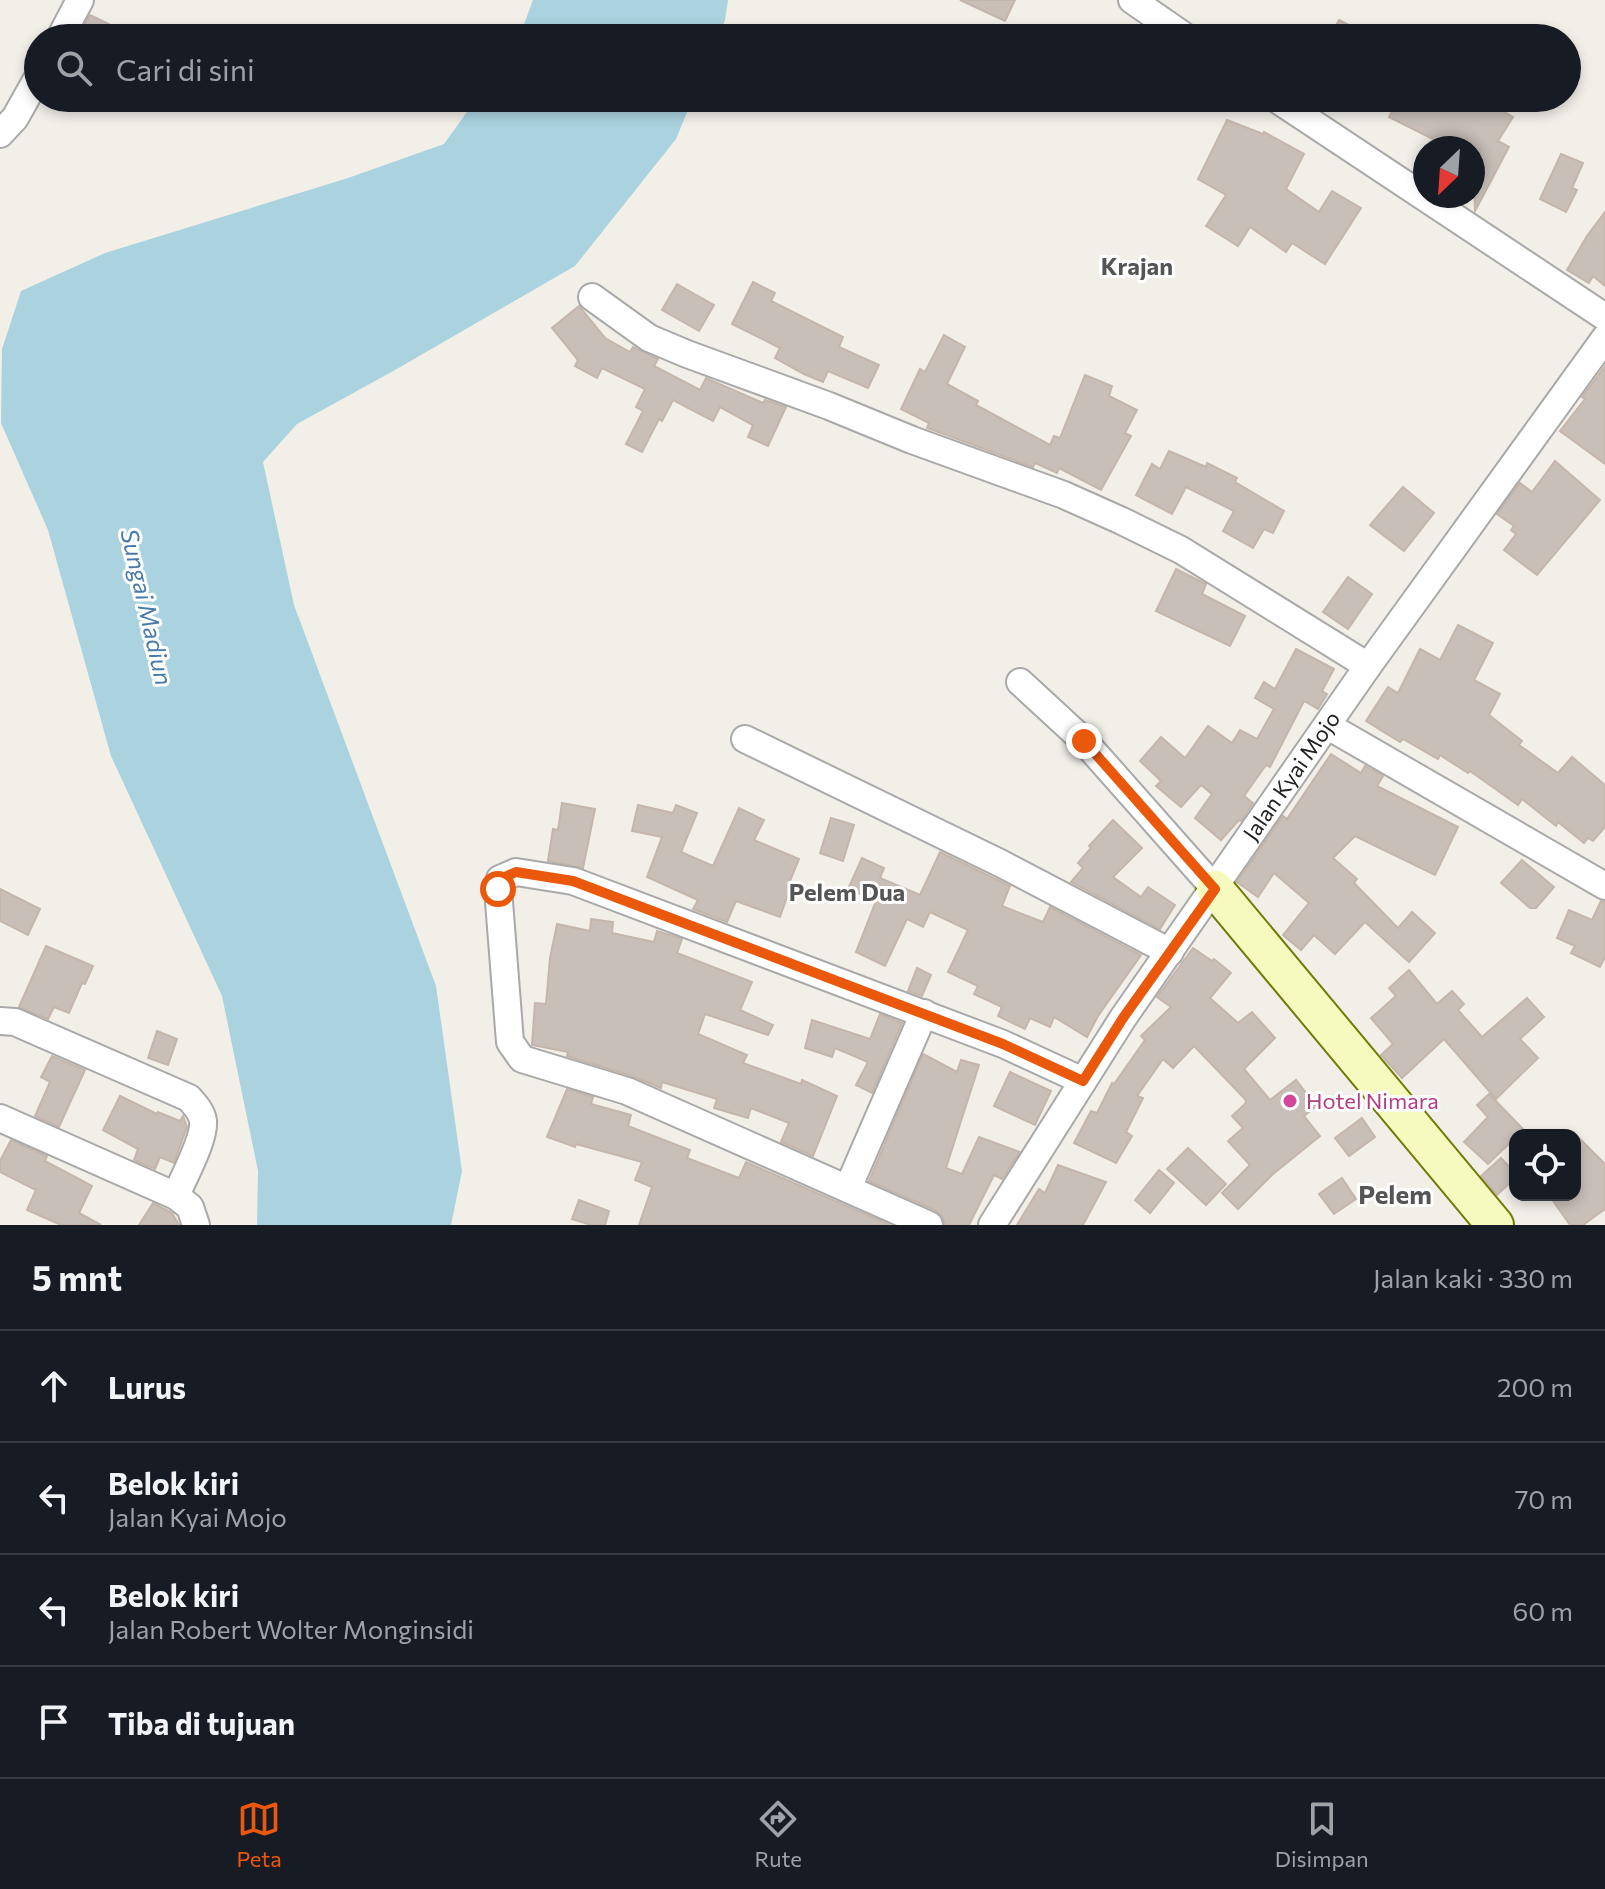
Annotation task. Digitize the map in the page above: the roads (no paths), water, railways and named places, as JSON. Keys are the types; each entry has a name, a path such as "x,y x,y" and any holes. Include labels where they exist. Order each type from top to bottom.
{"street":[{"path":"67,24 80,0"},
{"path":"1132,0 1167,24"},
{"path":"0,134 15,118 24,102"},
{"path":"1296,112 1605,317"},
{"path":"592,297 649,338 1064,495 1122,521 1181,550 1368,666"},
{"name":"Jalan Kyai Mojo","path":"992,1225 1083,1081 1170,952 1368,666 1605,338"},
{"path":"1020,682 1084,741 1215,889 1495,1225"},
{"path":"1328,726 1605,886"},
{"path":"745,739 1000,863 1170,952"},
{"path":"929,1225 627,1091 522,1059 510,1042 507,1022 498,889 500,879 516,872 573,881 924,1013 1003,1044 1083,1081"},
{"path":"848,1188 924,1013"},
{"path":"0,1021 15,1022 189,1098 199,1109 203,1120 202,1132 176,1196"},
{"path":"0,1118 176,1196 190,1207 196,1225"}],"water":[{"path":"533,0 728,0 723,24 524,24"},
{"name":"Sungai Madiun","path":"467,112 687,112 676,139 575,266 297,424 263,462 294,605 436,986 462,1171 451,1225 257,1225 258,1171 222,996 111,756 48,530 1,423 2,349 21,291 105,253 348,178 444,144"}],"place":[{"name":"Hotel Nimara","path":"1290,1101"}],"district":[{"name":"Krajan","path":"1137,267"},
{"name":"Pelem Dua","path":"847,893"},
{"name":"Pelem","path":"1395,1195"}]}
